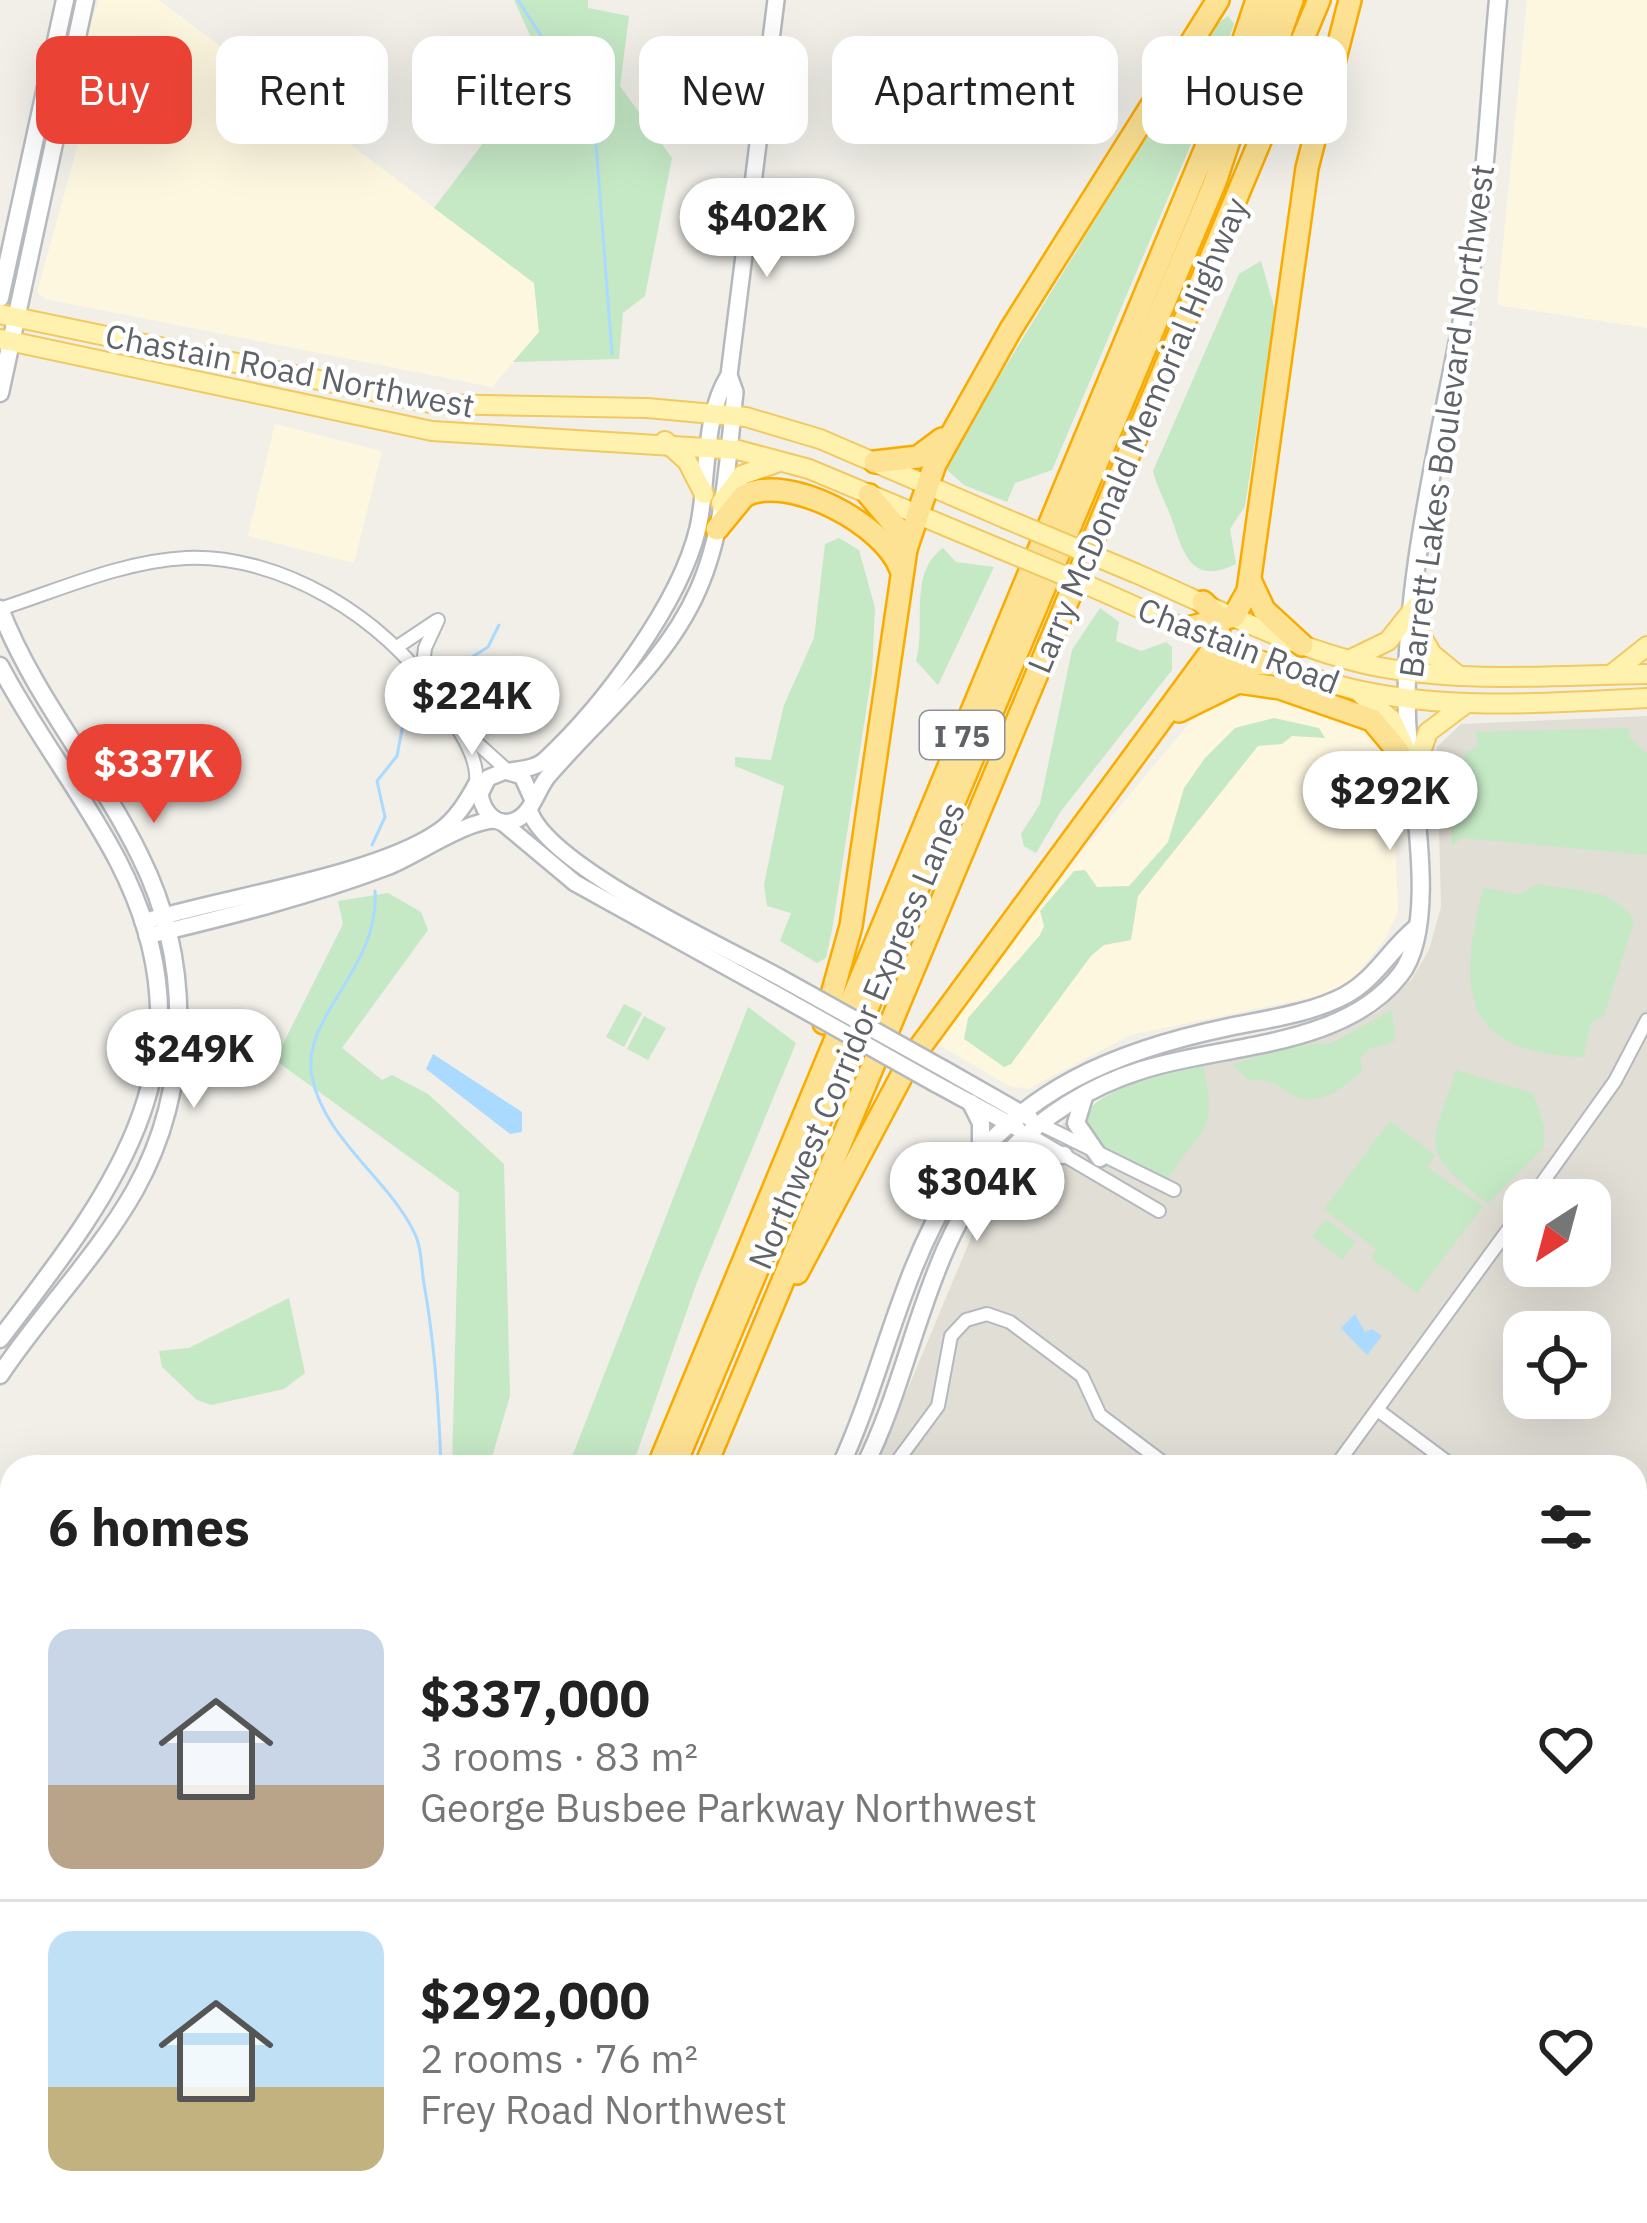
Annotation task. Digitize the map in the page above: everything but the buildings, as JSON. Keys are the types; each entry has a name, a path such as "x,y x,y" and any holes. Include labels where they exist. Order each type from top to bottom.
{"highway":[{"path":"796,1126 851,926 904,561 928,485 951,430 1218,0"},
{"name":"Larry McDonald Memorial Highway","path":"663,1455 1215,127 1257,0"},
{"name":"Northwest Corridor Express Lanes","path":"679,1455 1216,182 1276,0"},
{"path":"1216,182 1292,0"},
{"name":"Larry McDonald Memorial Highway","path":"710,1455 1318,0"},
{"path":"751,1352 909,1063 1165,722 1250,580 1307,169 1350,0"},
{"path":"875,462 918,457 951,430"},
{"path":"717,530 744,496 781,489 872,528 904,561"},
{"path":"869,495 897,527 904,561"},
{"path":"1250,580 1264,610 1302,645"},
{"path":"1203,602 1225,626"},
{"path":"1189,628 1225,626"},
{"path":"1191,685 1231,663 1274,664"},
{"path":"1165,722 1215,689 1257,681 1366,716 1389,738 1411,780"}],"main road":[{"path":"0,298 64,0"},
{"path":"0,393 8,315 85,0"},
{"name":"Barrett Lakes Boulevard Northwest","path":"1416,928 1418,877 1407,698 1414,615 1474,247 1498,0"},
{"name":"Chastain Road Northwest","path":"8,315 435,404 723,414 793,429 928,485"},
{"name":"Chastain Road Northwest","path":"6,340 432,430 719,447 784,462 919,515"},
{"path":"665,441 688,460 712,499 742,475 784,462"},
{"name":"Chastain Road","path":"928,485 1203,602"},
{"name":"Chastain Road","path":"919,515 1189,628"},
{"path":"0,609 34,685 140,855 166,923 178,1006 172,1090 146,1167 119,1215 0,1376"},
{"path":"1349,660 1388,640 1414,615 1433,656 1459,676"},
{"name":"Chastain Road","path":"1225,626 1409,672 1647,674"},
{"name":"Chastain Road","path":"1225,626 1274,664 1352,688 1407,698 1470,702 1647,698"},
{"path":"1610,674 1647,646"},
{"path":"0,666 106,840 145,929 158,1004 155,1060 136,1139 101,1202 0,1340"},
{"path":"1352,688 1392,720 1409,757"},
{"path":"1411,780 1428,732 1442,716 1470,702"},
{"path":"874,1455 951,1237 991,1173 1034,1129 1087,1093 1154,1066 1354,1014 1383,994 1406,967 1416,946 1416,928"},
{"path":"845,1455 926,1240 981,1153 1015,1118 1068,1080 1124,1054 1340,999 1381,970 1416,928"},
{"path":"1087,1093 1078,1107 1076,1124 1100,1158"},
{"path":"967,1094 981,1123 981,1153"},
{"path":"991,1173 1029,1153 1064,1155"},
{"path":"101,1202 119,1215"}],"street":[{"path":"776,0 729,375 735,392 723,414 712,499 673,590 603,694 552,752 493,774 482,788 482,806 586,880 967,1094 1174,1190"},
{"path":"166,923 358,877 452,837 514,821 613,710 682,618 704,576 717,530 712,499"},
{"path":"0,609 133,567 216,559 321,594 397,646 422,675 475,760 476,784"},
{"path":"397,646 441,619 423,654 422,675"},
{"path":"443,707 507,769 526,781 547,839"},
{"path":"145,929 334,872 432,836 464,807 487,770 507,769"},
{"path":"534,797 547,839 586,880"},
{"path":"1545,1179 1615,1081 1647,1020"},
{"path":"1034,1129 1064,1155 1159,1210"},
{"path":"1344,1455 1503,1237"},
{"path":"901,1455 938,1406 953,1332 970,1318 987,1314 1010,1322 1082,1376 1100,1415 1153,1455"},
{"path":"1379,1411 1438,1455"}],"shaded area":[{"path":"99,0 159,0 216,43 216,144 350,144 534,283 539,332 492,387 45,299 37,292 78,144 192,144 192,36 86,36"},
{"path":"1527,0 1647,0 1647,328 1497,305"},
{"path":"275,424 382,451 354,563 248,536"},
{"path":"1256,691 1365,724 1383,738 1392,765 1398,912 1385,939 1352,981 1328,994 1130,1035 1028,1089 1009,1086 934,1042 1003,947 1196,715 1218,697"},
{"path":"1647,716 1647,1455 880,1455 976,1226 1004,1184 1064,1123 1131,1084 1341,1032 1379,1011 1411,980 1429,950 1441,907 1437,747 1461,724"}],"green space":[{"path":"514,0 588,0 588,8 629,16 620,86 639,112 639,144 662,144 672,158 645,296 623,313 619,359 513,362 539,332 534,283 434,208 482,144 615,144 615,36 530,36"},
{"path":"1228,16 1234,24 1230,36 1210,36"},
{"path":"1142,144 1191,144 1052,470 1015,483 1007,502 964,485 947,470 947,462"},
{"path":"1261,261 1275,310 1245,506 1230,529 1236,564 1208,571 1190,562 1184,552 1153,471 1239,274"},
{"path":"839,538 859,550 875,608 872,673 832,930 826,958 817,963 780,941 791,913 767,906 764,885 784,786 735,766 735,757 771,760 784,705 814,638 825,544"},
{"path":"943,548 956,562 994,567 938,685 916,661 925,572"},
{"path":"1100,608 1119,622 1116,641 1141,651 1166,642 1172,647 1172,670 1061,811 1036,853 1024,846 1021,834 1040,804 1072,650"},
{"path":"1274,718 1319,728 1325,738 1292,736 1282,744 1258,746 1138,896 1131,940 1104,945 1091,956 1011,1064 1004,1067 964,1039 968,1018 1040,935 1044,926 1040,911 1074,871 1085,870 1097,887 1129,886 1168,842 1184,788 1205,758 1235,728"},
{"path":"1629,728 1629,737 1647,754 1647,855 1461,838 1452,846 1447,766 1463,762 1466,752 1479,746 1475,732"},
{"path":"1538,884 1605,896 1634,922 1604,1016 1592,1022 1583,1057 1542,1053 1511,1043 1490,1028 1477,1008 1471,956 1483,887 1517,895"},
{"path":"388,893 421,912 428,930 342,1048 382,1080 392,1075 428,1094 504,1164 510,1396 493,1455 452,1455 459,1193 275,1060 343,924 338,901"},
{"path":"624,1004 642,1013 624,1047 606,1037"},
{"path":"748,1007 796,1043 697,1282 636,1455 573,1455"},
{"path":"1392,1010 1395,1041 1369,1049 1360,1058 1362,1071 1321,1098 1307,1099 1276,1084 1250,1081 1232,1065 1291,1045 1330,1044"},
{"path":"644,1016 666,1028 648,1060 627,1049"},
{"path":"1203,1066 1207,1119 1168,1179 1117,1155 1092,1137 1086,1122 1091,1108 1105,1097"},
{"path":"1456,1070 1533,1093 1544,1126 1544,1147 1513,1179 1503,1179 1503,1189 1488,1204 1439,1157 1436,1131"},
{"path":"1390,1121 1435,1155 1427,1167 1483,1206 1417,1293 1371,1258 1376,1249 1324,1209"},
{"path":"1326,1219 1356,1242 1342,1260 1312,1236"},
{"path":"289,1298 305,1373 284,1389 211,1405 197,1400 162,1367 159,1351 189,1348"}],"water":[{"path":"433,1054 522,1112 522,1132 510,1134 426,1069"},
{"path":"1355,1314 1365,1332 1372,1329 1382,1336 1367,1355 1341,1328"}],"waterway":[{"path":"518,0 566,75 596,144 612,354"},
{"path":"448,672 488,647 499,625"},
{"path":"372,845 385,817 377,781 397,756 408,698"},
{"path":"375,891 366,945 317,1033 312,1077 329,1119 388,1192 418,1243 434,1352 440,1455"}]}
